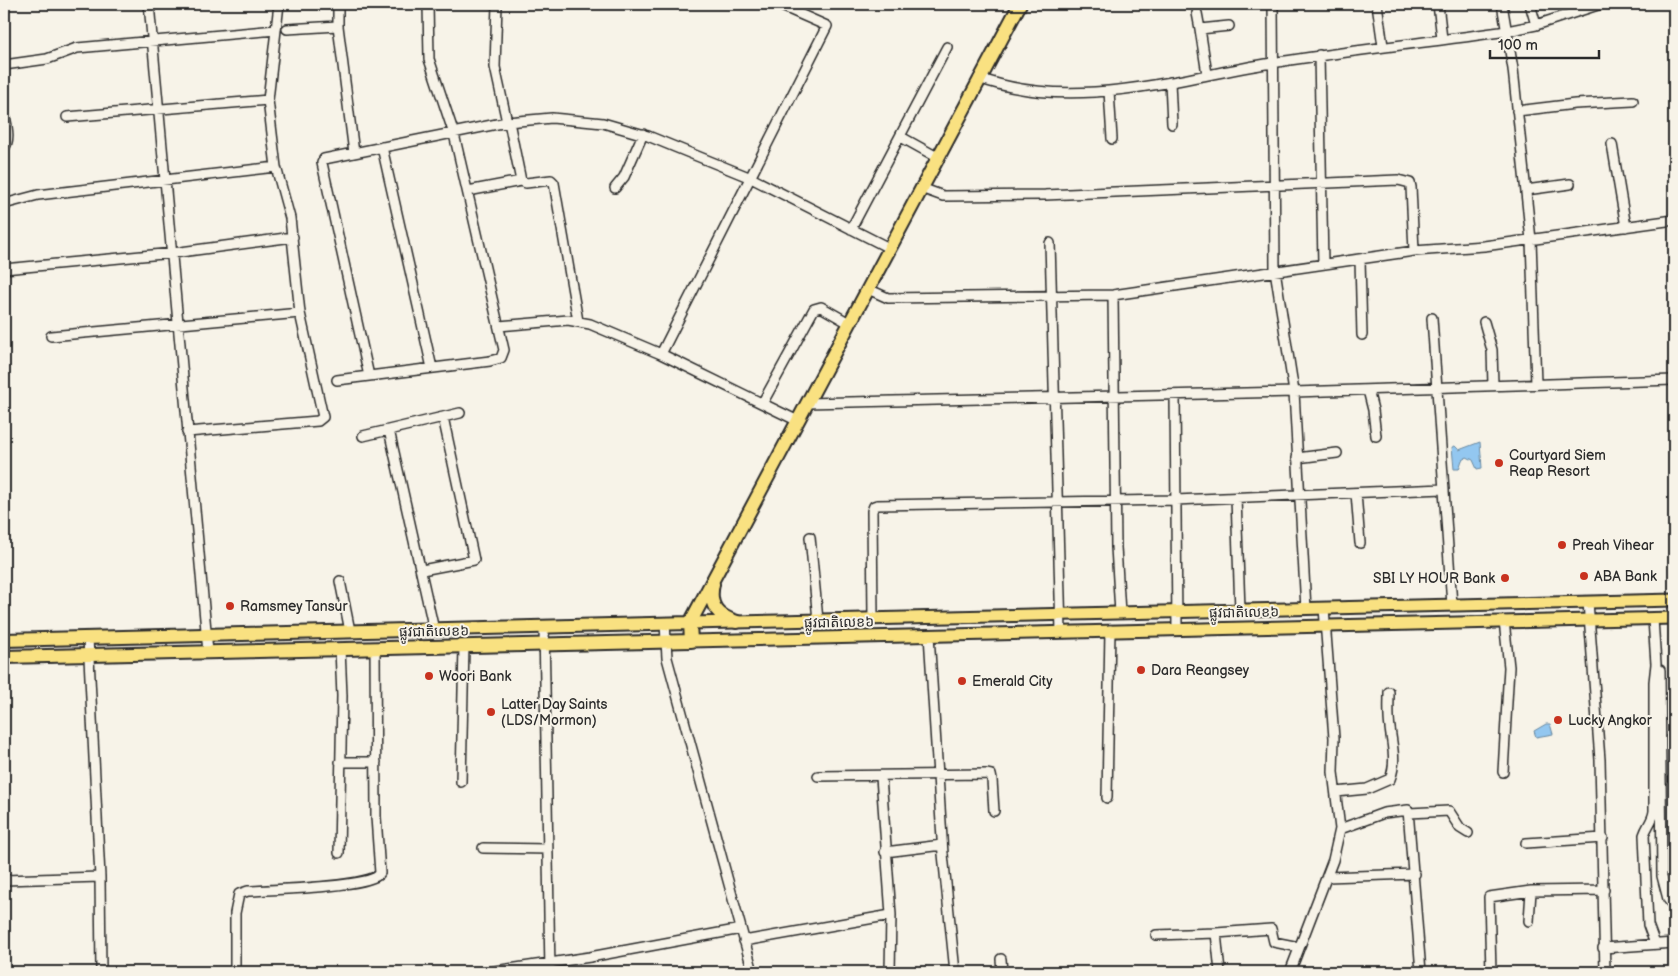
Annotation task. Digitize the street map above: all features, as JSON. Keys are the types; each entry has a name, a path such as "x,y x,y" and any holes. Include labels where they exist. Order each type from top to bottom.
{"highway":[{"path":"691,640 690,623 1020,4"},
{"path":"716,575 711,593 716,611 724,618 737,622"},
{"name":"ផ្លូវជាតិលេខ៦","path":"4,640 690,623"},
{"name":"ផ្លូវជាតិលេខ៦","path":"4,656 691,640"}],"main road":[{"name":"ផ្លូវជាតិលេខ៦","path":"690,623 1674,600"},
{"name":"ផ្លូវជាតិលេខ៦","path":"691,640 1674,618"}],"street":[{"path":"149,4 208,652"},
{"path":"187,432 318,421 322,418 300,313 293,237 290,218 276,167 268,100 279,4"},
{"path":"338,4 338,26 354,153"},
{"path":"337,380 501,358 504,350 454,134 429,59 428,4"},
{"path":"497,4 495,67 521,181"},
{"path":"661,354 827,26 778,4"},
{"path":"1273,4 1276,270 1294,392 1306,609"},
{"path":"1377,4 1383,46"},
{"path":"1438,4 1442,39"},
{"path":"1502,4 1518,111 1531,240 1536,384"},
{"path":"1530,4 1536,25"},
{"path":"979,78 1002,87 1064,92 1109,91 1170,82 1274,62 1507,31 1536,25 1601,4"},
{"path":"1197,13 1207,74"},
{"path":"287,29 338,26"},
{"path":"1200,29 1229,26"},
{"path":"4,66 47,60 77,48 276,30"},
{"path":"851,228 948,47"},
{"path":"1319,56 1323,264"},
{"path":"1170,82 1172,124"},
{"path":"1109,91 1112,139"},
{"path":"67,117 268,100"},
{"path":"1518,111 1575,104 1633,101"},
{"path":"4,109 8,136 7,145 4,148"},
{"path":"369,376 322,163 324,159 508,122 567,118 603,123 643,134 751,178 889,248"},
{"path":"615,188 624,177 643,134"},
{"path":"901,137 937,157"},
{"path":"1612,144 1626,227"},
{"path":"382,147 432,368"},
{"path":"4,204 38,195 276,167"},
{"path":"468,191 521,181 526,183 553,180 578,321"},
{"path":"921,188 943,196 1274,186 1398,180 1410,183 1414,251"},
{"path":"1526,190 1570,184"},
{"path":"868,289 888,298 1113,295 1414,251 1531,240 1674,220"},
{"path":"4,269 173,253 293,237"},
{"path":"1050,243 1062,632"},
{"path":"1360,260 1362,335"},
{"path":"1113,295 1117,500 1116,547 1120,613"},
{"path":"763,402 814,309 821,307 849,323"},
{"path":"51,336 300,313"},
{"path":"1432,318 1435,387 1452,605"},
{"path":"499,326 578,321 661,354 763,402 798,421"},
{"path":"1484,322 1492,350 1493,385"},
{"path":"807,403 1294,392 1674,380"},
{"path":"1368,390 1376,436"},
{"path":"1174,395 1177,629"},
{"path":"364,436 460,413"},
{"path":"422,570 474,560 443,417"},
{"path":"389,430 434,630"},
{"path":"1297,458 1338,454"},
{"path":"873,619 874,506 1175,500 1444,489"},
{"path":"1356,493 1360,542"},
{"path":"1236,498 1240,610"},
{"path":"810,537 818,620"},
{"path":"340,581 350,631"},
{"path":"1588,602 1600,760 1605,972"},
{"path":"1290,972 1327,877 1340,829 1324,608"},
{"path":"1652,619 1656,664 1654,682 1654,811 1653,821 1646,828 1644,834 1648,925 1655,944"},
{"path":"1503,772 1509,667 1504,621"},
{"path":"665,623 667,658 753,972"},
{"path":"544,627 550,968"},
{"path":"1107,798 1110,630"},
{"path":"929,635 942,845 955,972"},
{"path":"88,638 100,877 101,972"},
{"path":"1654,642 1659,647 1662,876 1668,899 1674,907"},
{"path":"461,782 464,646"},
{"path":"235,972 235,913 239,894 248,891 341,886 378,876 375,648"},
{"path":"339,853 340,649"},
{"path":"1336,792 1367,790 1390,779 1394,768 1394,756 1390,726 1389,692"},
{"path":"340,762 376,762"},
{"path":"818,776 991,775 994,811"},
{"path":"881,777 891,915 890,972"},
{"path":"1340,829 1397,810 1407,809 1409,812 1450,811 1460,828 1468,833"},
{"path":"1409,812 1421,972"},
{"path":"1526,843 1603,838"},
{"path":"885,852 942,845"},
{"path":"483,848 548,849"},
{"path":"1327,877 1414,874"},
{"path":"4,880 100,877"},
{"path":"1491,972 1489,897 1531,891 1604,890"},
{"path":"1529,921 1531,891"},
{"path":"744,940 891,915"},
{"path":"488,972 550,968 741,929"},
{"path":"1156,935 1271,930 1274,942 1299,946"},
{"path":"1216,933 1220,972"},
{"path":"1603,948 1674,943"},
{"path":"1001,959 1002,972"}],"water":[{"path":"1480,442 1482,468 1477,469 1473,460 1467,457 1462,460 1459,469 1454,469 1452,447 1455,446 1459,450"},
{"path":"1546,724 1550,724 1553,734 1536,737 1534,731"}],"place":[{"name":"Courtyard Siem Reap Resort","path":"1499,463"},
{"name":"Preah Vihear","path":"1562,545"},
{"name":"ABA Bank","path":"1584,576"},
{"name":"SBI LY HOUR Bank","path":"1505,578"},
{"name":"Ramsmey Tansur","path":"230,606"},
{"name":"Dara Reangsey","path":"1141,670"},
{"name":"Woori Bank","path":"429,676"},
{"name":"Emerald City","path":"962,681"},
{"name":"Latter Day Saints (LDS/Mormon)","path":"491,712"},
{"name":"Lucky Angkor","path":"1558,720"}]}
